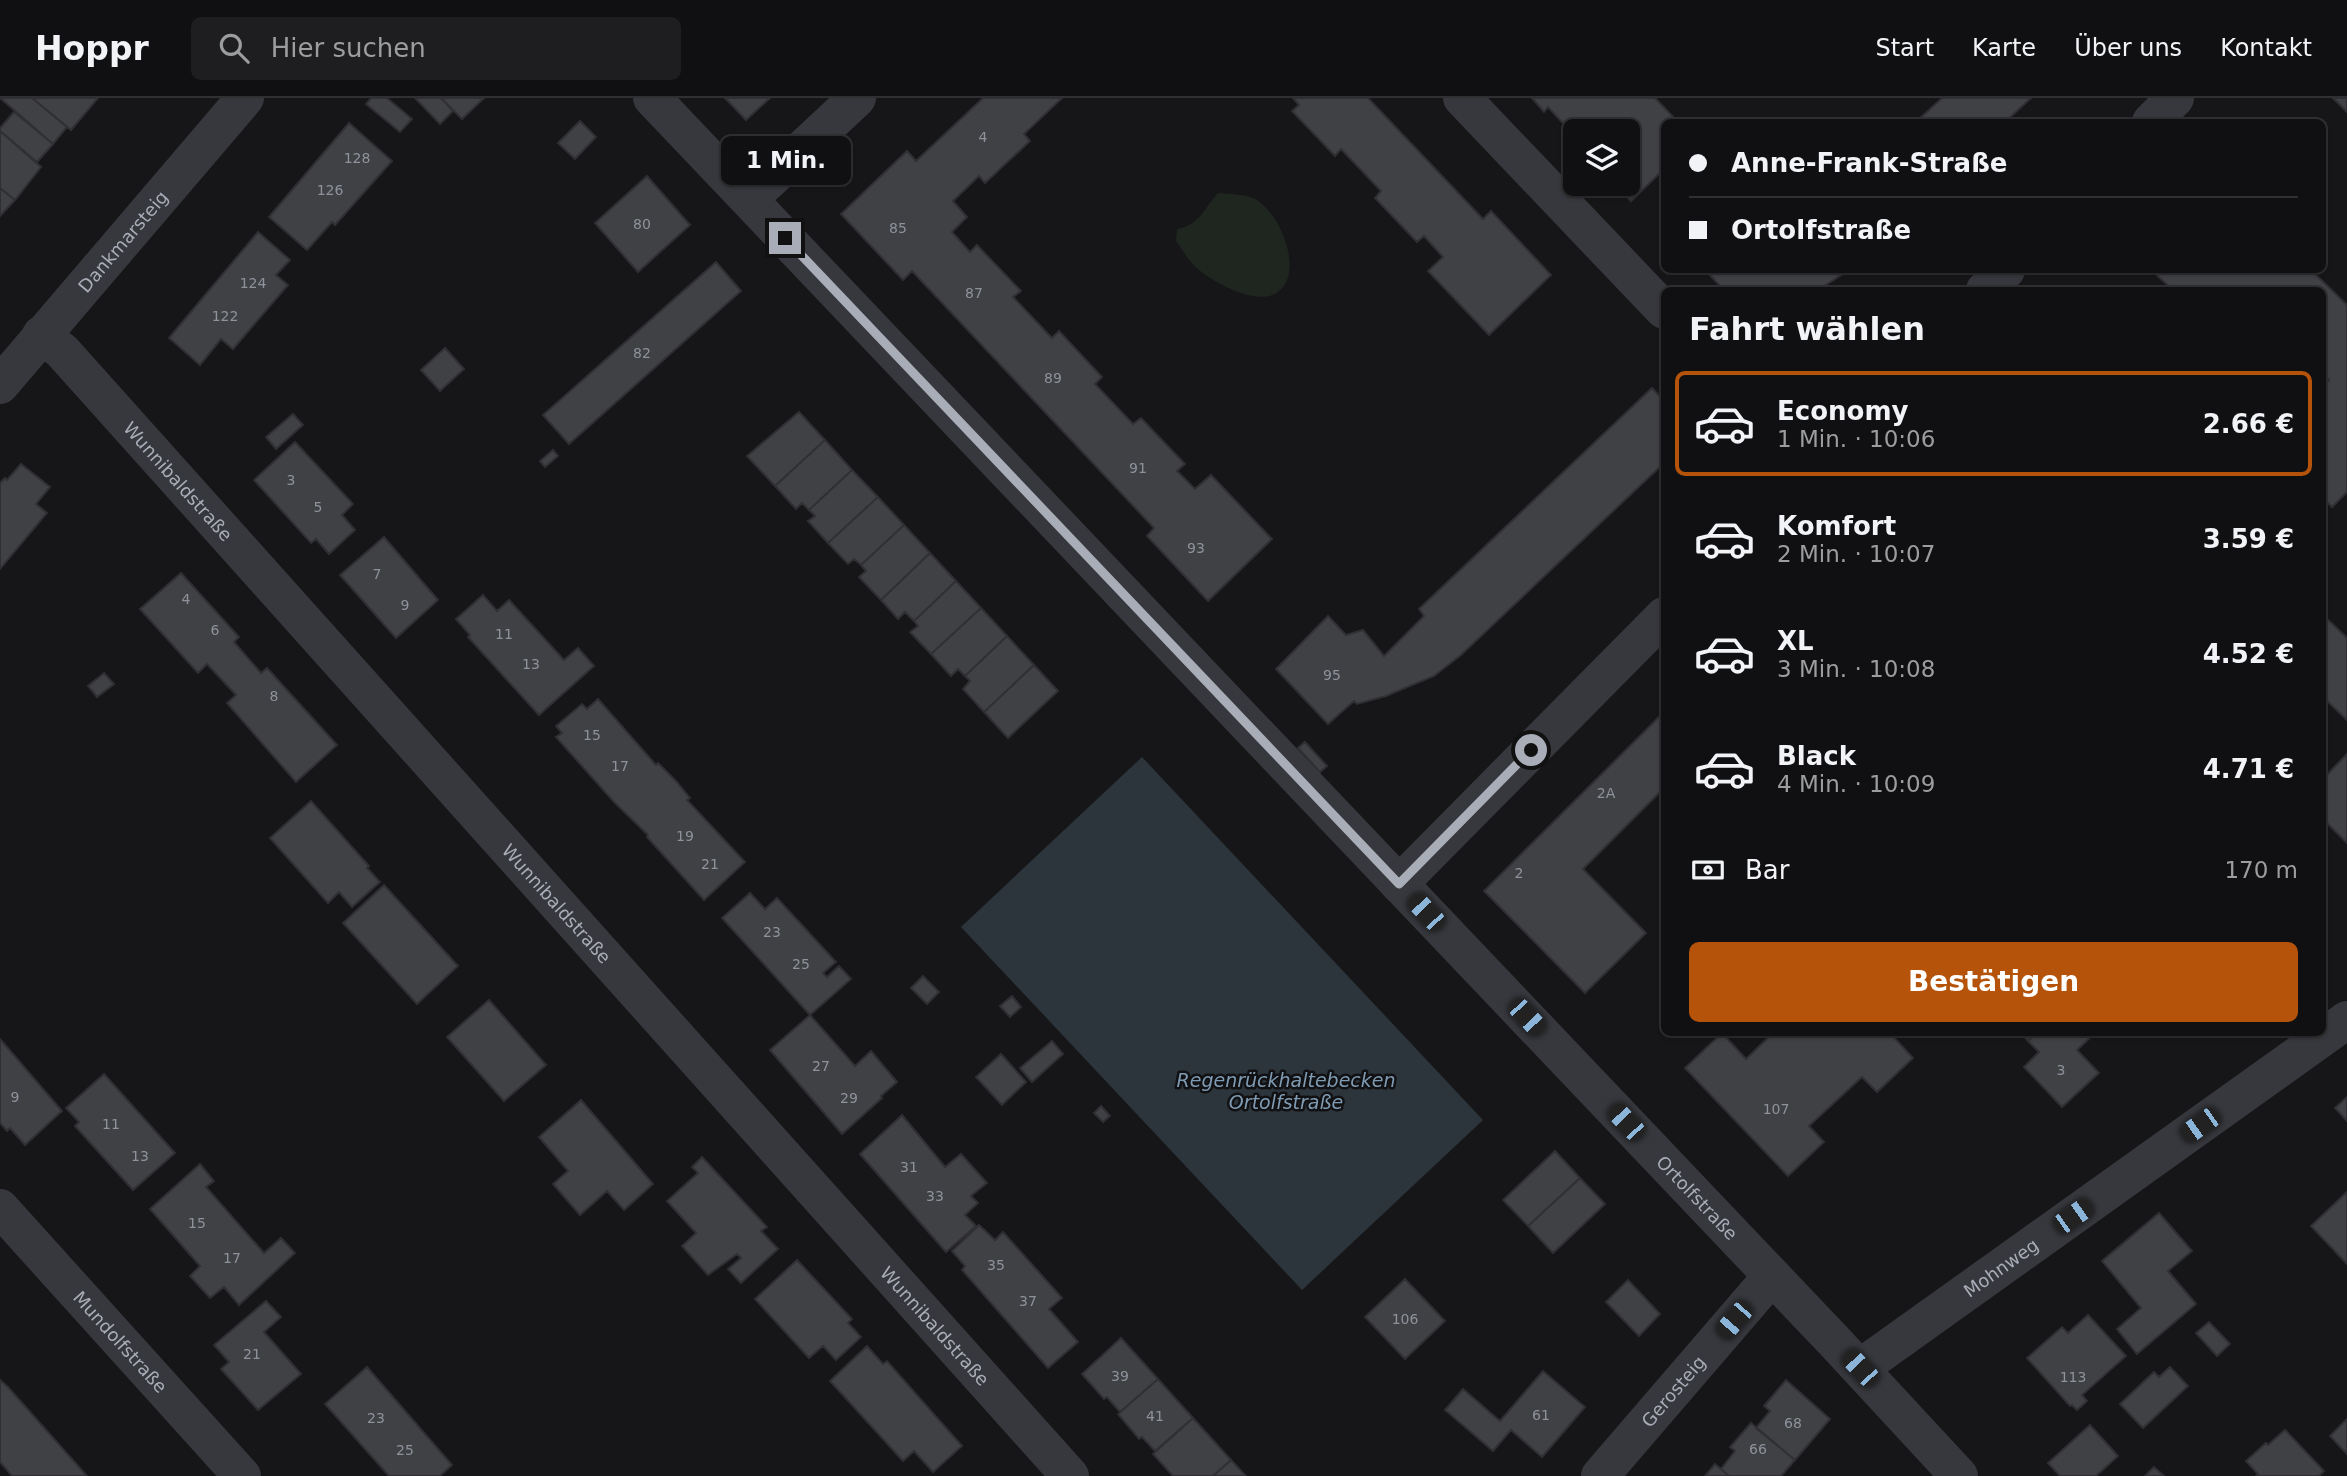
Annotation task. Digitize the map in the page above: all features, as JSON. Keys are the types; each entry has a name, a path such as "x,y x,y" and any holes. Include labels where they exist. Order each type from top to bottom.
{"street":[{"name":"Dankmarsteig","path":"0,385 245,98"},
{"name":"Ortolfstraße","path":"652,98 1860,1368 1958,1476"},
{"path":"749,199 857,98"},
{"path":"1462,98 1661,307"},
{"path":"2154,119 2175,98"},
{"path":"1988,287 2003,273"},
{"name":"Wunnibaldstraße","path":"41,335 62,351 1070,1476"},
{"path":"1399,884 1661,619"},
{"name":"Mohnweg","path":"2326,1035 2347,1020"},
{"name":"Mohnweg","path":"1860,1368 2325,1036"},
{"name":"Mundolfstraße","path":"0,1208 242,1476"},
{"name":"Gerosteig","path":"1601,1476 1772,1276"}],"shaded area":[{"path":"1218,193 1255,199 1273,216 1286,243 1289,257 1286,283 1278,292 1259,297 1226,287 1196,267 1176,241 1177,229 1196,220"}],"water":[{"name":"Regenrückhaltebecken Ortolfstraße","path":"1142,757 1483,1120 1302,1290 961,927"}],"building":[{"path":"0,98 32,98 67,127 53,144"},
{"path":"32,98 98,98 71,130"},
{"path":"371,98 387,98 412,119 400,132 366,104"},
{"path":"415,98 441,98 453,111 440,124"},
{"path":"441,98 484,98 462,119"},
{"path":"725,98 770,98 746,120"},
{"path":"983,98 1062,98 1024,134 1030,141 985,183 979,176 953,201 967,217 952,232 970,252 977,245 1021,291 1013,297 1052,338 1059,331 1102,377 1095,384 1133,424 1141,418 1185,464 1177,471 1195,489 1211,475 1272,539 1208,601 1147,536 1154,528 912,271 903,280 841,214 907,151 916,161"},
{"path":"1293,98 1368,98 1483,219 1491,211 1551,275 1489,335 1428,271 1443,257 1424,236 1417,242 1375,198 1381,191 1341,149 1335,156 1292,111 1299,105"},
{"path":"1532,98 1655,98 1675,119 1661,119 1661,172 1640,192 1640,119 1563,119 1563,123 1548,107 1544,112"},
{"path":"1942,98 2031,98 2008,119 1919,119"},
{"path":"2333,98 2347,98 2347,112"},
{"path":"14,112 53,144 37,162 0,131"},
{"path":"580,121 596,137 575,159 558,143"},
{"path":"349,123 392,161 335,225 332,222 307,250 269,217"},
{"path":"0,131 41,167 15,200 0,188"},
{"path":"647,176 690,225 638,272 595,223"},
{"path":"0,188 15,200 0,216"},
{"path":"258,232 290,260 276,275 288,285 233,349 221,339 200,365 169,338"},
{"path":"716,262 741,291 569,444 543,415"},
{"path":"1708,273 1844,273 1823,287 1721,287"},
{"path":"2154,273 2314,273 2347,305 2347,492 2332,507 2326,501 2326,383 2329,380 2326,377 2326,287 2170,287"},
{"path":"445,348 464,369 440,391 421,370"},
{"path":"1652,388 1661,398 1661,466 1461,655 1434,676 1386,696 1357,704 1354,701 1328,724 1276,669 1328,616 1346,635 1363,630 1384,656 1424,616 1419,609"},
{"path":"799,412 825,440 775,486 747,456"},
{"path":"293,414 303,425 276,449 266,437"},
{"path":"825,440 852,470 809,510 802,503 796,509 775,486"},
{"path":"295,442 353,504 342,515 355,530 329,554 316,539 311,543 254,480"},
{"path":"553,450 558,456 545,467 540,461"},
{"path":"21,464 50,487 36,504 47,513 0,569 0,483 5,478 7,480"},
{"path":"852,470 878,497 828,543 808,521 815,516 809,510"},
{"path":"878,497 904,525 861,565 854,559 848,564 828,543"},
{"path":"904,525 930,553 881,600 859,577 866,571 861,565"},
{"path":"384,537 438,600 396,638 340,575"},
{"path":"930,553 956,581 914,621 905,612 898,619 881,600"},
{"path":"181,573 239,637 234,642 261,673 267,668 337,745 296,782 227,703 236,695 207,664 198,673 140,609"},
{"path":"956,581 981,608 931,654 910,632 918,626 914,621"},
{"path":"483,595 497,611 509,600 564,660 578,648 594,666 539,715 468,637 470,635 456,619"},
{"path":"981,608 1007,636 965,676 958,669 951,676 931,654"},
{"path":"2326,618 2347,638 2347,720 2326,700"},
{"path":"1007,636 1034,665 984,712 963,689 970,681 965,676"},
{"path":"1034,665 1058,691 1008,738 984,712"},
{"path":"104,673 114,684 97,697 88,686"},
{"path":"598,699 656,765 658,763 676,781 690,798 687,800 745,862 704,900 648,835 614,802 556,737 562,733 556,726 582,704 587,709"},
{"path":"1661,715 1661,791 1583,869 1646,933 1585,993 1484,891"},
{"path":"1305,742 1327,766 1320,772 1298,748"},
{"path":"2347,754 2347,843 2326,822 2326,776"},
{"path":"311,801 380,882 352,907 339,892 328,903 270,838"},
{"path":"384,885 458,966 417,1004 343,923"},
{"path":"750,893 765,909 777,898 836,962 823,973 827,977 839,966 851,979 810,1015 722,918"},
{"path":"923,976 939,992 927,1004 911,988"},
{"path":"1012,996 1021,1007 1010,1017 1000,1006"},
{"path":"489,1000 546,1065 504,1101 447,1037"},
{"path":"810,1015 855,1066 871,1051 897,1082 842,1134 770,1050"},
{"path":"1719,1036 1725,1036 1746,1059 1770,1036 1893,1036 1913,1058 1877,1092 1862,1077 1809,1126 1824,1142 1788,1176 1685,1068"},
{"path":"2033,1036 2092,1036 2077,1050 2099,1073 2062,1107 2024,1067 2039,1052 2028,1041"},
{"path":"0,1039 62,1111 25,1145 10,1128 7,1131 0,1123"},
{"path":"1052,1041 1063,1054 1032,1082 1020,1068"},
{"path":"1001,1054 1026,1082 1002,1105 976,1077"},
{"path":"104,1074 175,1153 133,1190 75,1126 79,1122 66,1108"},
{"path":"2347,1097 2347,1121 2335,1108"},
{"path":"581,1100 653,1184 624,1210 607,1191 580,1215 553,1184 568,1171 539,1137"},
{"path":"1101,1106 1110,1116 1103,1122 1094,1113"},
{"path":"902,1115 945,1167 961,1154 987,1183 971,1196 978,1203 965,1215 976,1226 946,1252 860,1154"},
{"path":"1555,1151 1580,1178 1528,1226 1503,1200"},
{"path":"702,1157 767,1227 761,1231 778,1249 741,1283 728,1269 741,1258 737,1254 708,1275 682,1246 696,1233 667,1201 698,1173 692,1167"},
{"path":"200,1164 214,1181 206,1187 264,1253 281,1238 295,1253 239,1305 224,1287 210,1298 190,1276 200,1266 150,1209"},
{"path":"1580,1178 1605,1204 1553,1253 1528,1226"},
{"path":"2347,1192 2347,1264 2311,1226"},
{"path":"2159,1213 2192,1251 2168,1271 2196,1304 2137,1354 2117,1329 2141,1308 2102,1261"},
{"path":"979,1225 995,1240 1003,1232 1062,1298 1049,1309 1078,1342 1048,1368 962,1270 965,1266 952,1251"},
{"path":"797,1260 852,1319 848,1323 861,1337 836,1360 823,1346 809,1358 755,1299"},
{"path":"1405,1279 1445,1321 1405,1359 1365,1317"},
{"path":"1628,1280 1660,1314 1639,1336 1606,1302"},
{"path":"266,1301 281,1317 264,1332 301,1374 258,1410 221,1369 229,1362 214,1345"},
{"path":"2088,1315 2126,1356 2082,1395 2087,1401 2077,1410 2070,1406 2027,1358 2062,1327 2068,1333"},
{"path":"2209,1322 2230,1344 2217,1356 2196,1333"},
{"path":"1121,1338 1158,1379 1120,1412 1107,1397 1104,1399 1082,1374"},
{"path":"867,1346 883,1364 887,1361 962,1446 933,1472 914,1451 903,1461 830,1381"},
{"path":"367,1367 452,1465 440,1476 389,1476 325,1404"},
{"path":"2170,1367 2188,1386 2143,1428 2120,1404 2154,1372 2159,1377"},
{"path":"1543,1371 1585,1407 1542,1457 1511,1430 1493,1451 1445,1410 1463,1389 1500,1421"},
{"path":"1158,1379 1193,1418 1155,1451 1142,1437 1139,1439 1118,1414"},
{"path":"0,1380 87,1476 12,1476 0,1462"},
{"path":"1786,1380 1830,1419 1795,1460 1756,1428 1770,1411 1764,1406"},
{"path":"1193,1418 1231,1460 1213,1476 1173,1476 1153,1454"},
{"path":"2347,1419 2347,1454 2330,1436"},
{"path":"1751,1423 1795,1460 1781,1476 1729,1476 1721,1469 1735,1451 1730,1447"},
{"path":"2090,1425 2118,1456 2096,1476 2060,1476 2048,1463"},
{"path":"2285,1430 2324,1471 2319,1476 2256,1476 2258,1474 2246,1461"},
{"path":"1231,1460 1246,1476 1213,1476"},
{"path":"1715,1464 1721,1469 1729,1476 1705,1476"},
{"path":"2154,1467 2164,1476 2145,1476"}],"route":[{"path":"785,238 1399,884 1531,750"}]}
